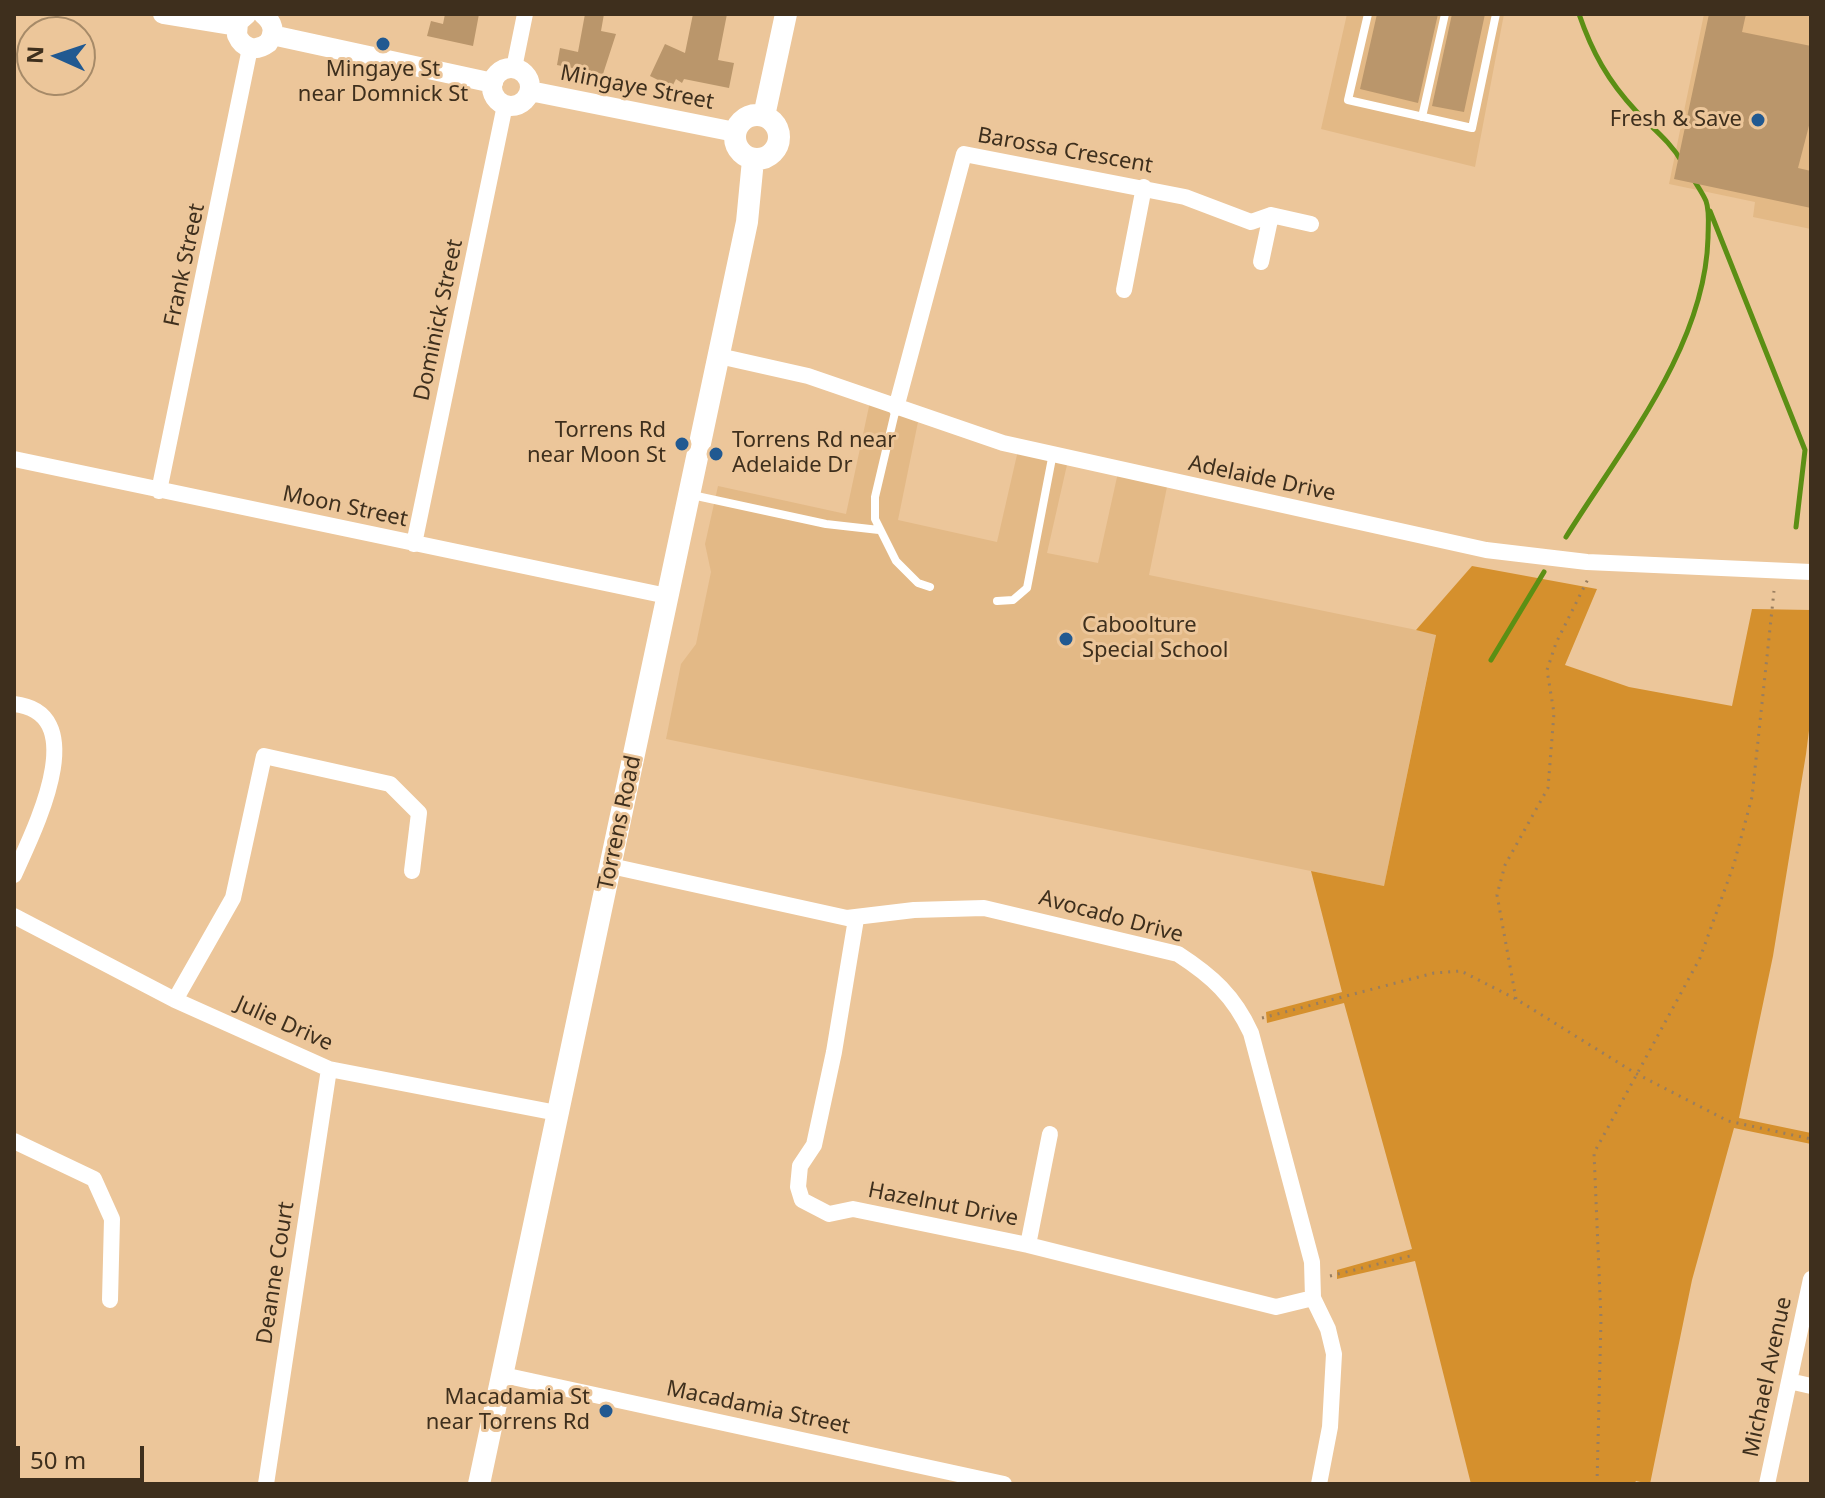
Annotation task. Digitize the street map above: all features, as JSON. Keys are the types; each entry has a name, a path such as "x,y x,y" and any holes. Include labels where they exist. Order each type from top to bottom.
{"main road":[{"path":"764,116 786,14"},
{"path":"749,116 764,116 776,126 779,140 768,157 753,160 736,147 735,132 749,116"},
{"name":"Torrens Road","path":"479,1484 747,222 753,160"}],"street":[{"path":"163,14 242,20 239,40 250,48 264,46 272,35 271,23 263,14"},
{"path":"514,68 525,14"},
{"path":"272,35 493,83"},
{"name":"Frank Street","path":"159,491 250,48"},
{"path":"514,68 527,76 530,91 521,104 505,105 494,95 493,83 499,72 514,68"},
{"name":"Mingaye Street","path":"530,91 735,132"},
{"name":"Dominick Street","path":"414,544 505,105"},
{"name":"Barossa Crescent","path":"896,408 964,154 1144,187 1185,197 1251,222 1271,215 1311,224"},
{"path":"1124,290 1144,187"},
{"path":"1261,262 1271,215"},
{"name":"Adelaide Drive","path":"719,356 808,376 1003,443 1053,452 1168,482 1512,554 1587,562 1811,572"},
{"name":"Moon Street","path":"14,459 667,596"},
{"path":"14,704 24,705 43,717 51,725 55,742 41,812 14,875"},
{"path":"175,1000 233,898 264,756 390,784 419,813 412,871"},
{"name":"Avocado Drive","path":"611,866 856,919 914,910 984,908 1178,954 1205,971 1238,1004 1251,1033 1312,1262 1313,1298 1328,1329 1334,1354 1330,1427 1319,1484"},
{"name":"Julie Drive","path":"14,916 175,1000 329,1069 557,1113"},
{"name":"Hazelnut Drive","path":"856,919 834,1052 814,1145 800,1166 798,1187 802,1200 829,1214 853,1209 1028,1245 1276,1307 1313,1298"},
{"name":"Deanne Court","path":"266,1484 329,1069"},
{"path":"1028,1245 1050,1134"},
{"path":"14,1141 94,1179 112,1219 110,1300"},
{"name":"Michael Avenue","path":"1767,1484 1811,1279"},
{"name":"Macadamia Street","path":"503,1375 1004,1484"},
{"path":"1789,1381 1811,1386"}],"lane":[{"path":"1368,14 1348,100 1472,128 1496,14"},
{"path":"1422,117 1445,14"},
{"path":"896,408 875,497 875,519 905,573 930,587"},
{"path":"997,601 1013,600 1027,588 1053,452"},
{"path":"690,494 826,524 879,530"}],"path":[{"path":"1516,999 1497,895 1505,865 1548,788 1554,713 1547,670 1556,643 1591,573"},
{"path":"1597,1484 1601,1319 1594,1153 1700,958 1734,864 1752,797 1774,591"},
{"path":"1261,1018 1434,973 1461,971 1516,999 1635,1073 1728,1121 1811,1139"},
{"path":"1330,1276 1414,1255"}],"shaded area":[{"path":"1347,14 1504,14 1475,167 1321,129"},
{"path":"1704,14 1811,14 1811,229 1753,217 1755,202 1669,184"},
{"name":"Caboolture Special School","path":"871,397 919,417 898,520 997,542 1019,446 1069,456 1047,553 1098,563 1119,468 1168,482 1149,575 1436,634 1384,886 666,739 681,664 696,644 711,572 705,544 718,486 846,514"},
{"path":"1472,566 1597,589 1565,665 1629,687 1732,706 1752,609 1811,610 1811,715 1806,754 1773,956 1739,1118 1811,1133 1811,1144 1734,1128 1692,1280 1650,1484 1636,1481 1634,1484 1471,1484 1415,1261 1337,1279 1337,1270 1412,1249 1344,1003 1267,1023 1266,1012 1342,992 1311,871 1384,886 1436,635 1416,630"}],"building":[{"path":"445,14 479,14 473,46 427,36 431,21 443,24"},
{"path":"585,14 604,14 601,31 616,34 603,74 557,65 560,48 578,52"},
{"path":"693,14 727,14 718,60 734,63 729,88 684,79 682,83 676,79 672,87 650,76 665,44 685,53"},
{"path":"1377,14 1438,14 1418,103 1360,89"},
{"path":"1452,14 1485,14 1464,112 1432,106"},
{"path":"1709,14 1746,14 1742,32 1811,46 1811,118 1798,168 1811,171 1811,208 1674,179"}],"waterway":[{"path":"1579,14 1589,41 1609,77 1682,162"},
{"path":"1566,537 1657,395 1677,357 1692,318 1703,278 1708,238 1706,201 1694,180"},
{"path":"1710,211 1805,450 1796,527"},
{"path":"1491,660 1544,572"}],"place":[{"name":"Mingaye St near Domnick St","path":"383,44"},
{"name":"Fresh & Save","path":"1758,120"},
{"name":"Torrens Rd near Moon St","path":"682,444"},
{"name":"Torrens Rd near Adelaide Dr","path":"716,454"},
{"name":"Caboolture Special School","path":"1066,639"},
{"name":"Macadamia St near Torrens Rd","path":"606,1411"}]}
